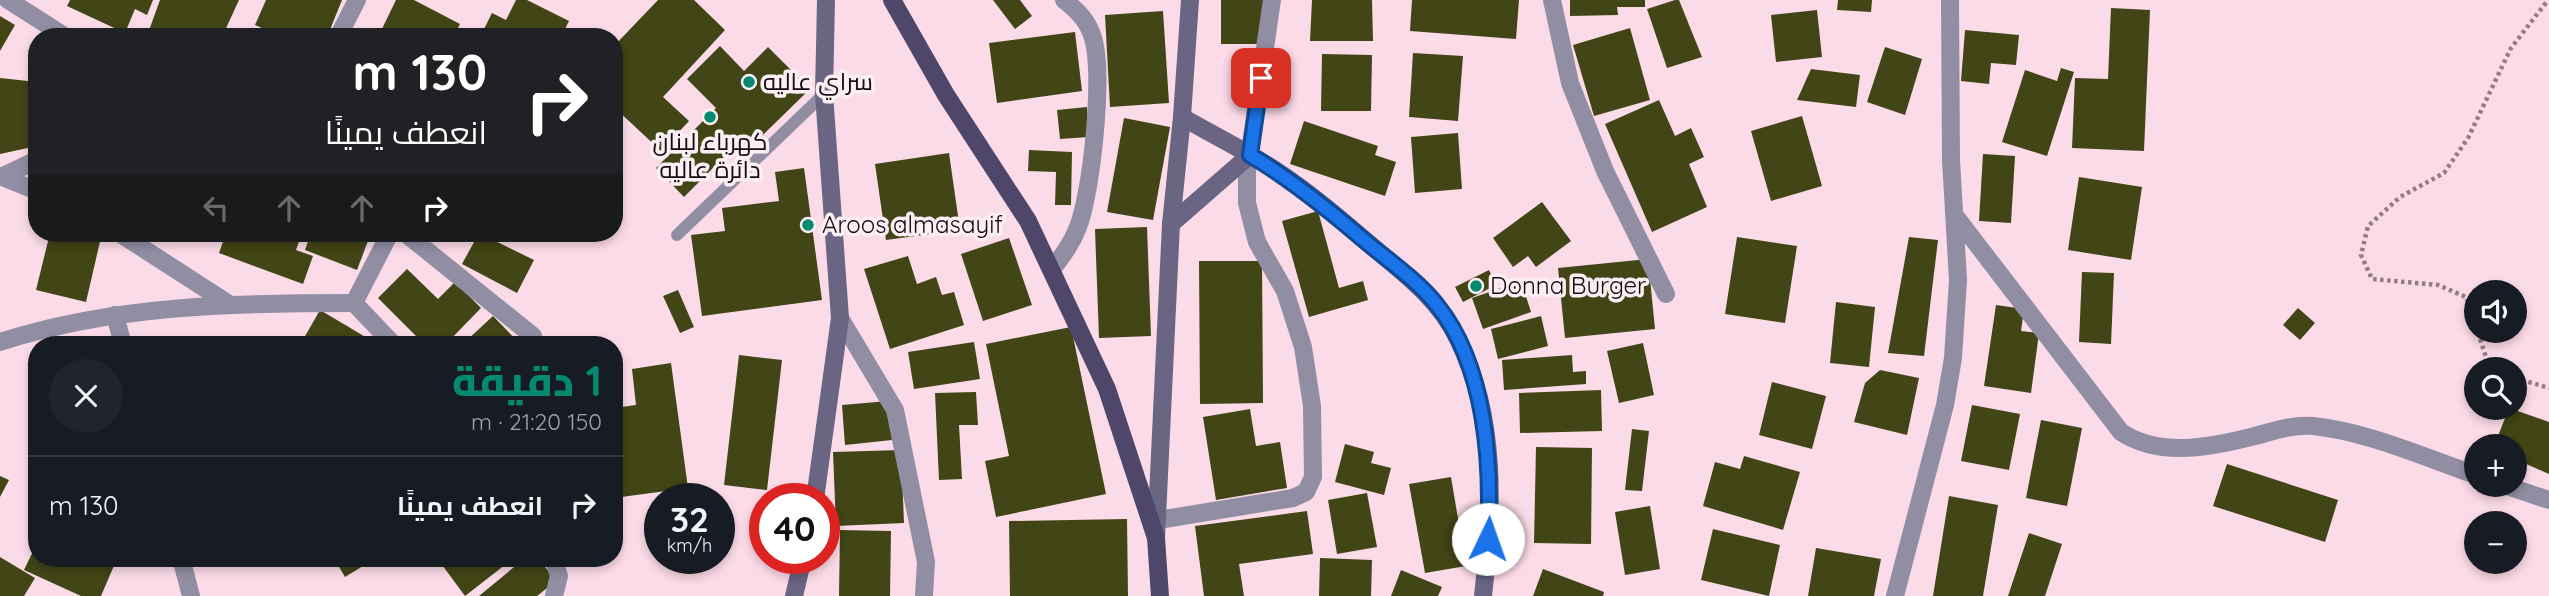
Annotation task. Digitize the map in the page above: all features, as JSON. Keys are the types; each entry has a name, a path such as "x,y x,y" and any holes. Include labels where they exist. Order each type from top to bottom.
{"main road":[{"path":"892,0 946,95 1028,221 1053,268 1107,389 1157,529 1160,596"}],"street":[{"path":"8,0 52,28"},
{"path":"342,28 356,0"},
{"path":"817,483 840,318 824,94 826,0"},
{"path":"1053,268 1071,244 1080,223 1090,173 1098,62 1093,37 1081,13 1064,0"},
{"path":"1190,0 1171,224 1157,529 1293,498 1306,492 1312,477 1312,406 1307,366 1288,300 1257,242 1251,223 1247,187 1272,0"},
{"path":"1552,0 1570,83 1605,171 1666,294"},
{"path":"1895,596 1945,405 1953,358 1958,280 1951,134 1950,0"},
{"path":"1182,117 1250,155 1332,212 1437,305 1458,339 1482,412 1489,453 1490,498 1483,596"},
{"path":"1171,224 1250,155"},
{"path":"2,176 28,164"},
{"path":"2,176 28,187"},
{"path":"1956,217 2121,432 2136,441 2175,448 2200,446 2310,426 2351,432 2464,471"},
{"path":"133,242 229,304"},
{"path":"354,303 385,242"},
{"path":"416,242 533,336"},
{"path":"0,342 32,332 115,316 229,304 354,303 385,336"},
{"path":"115,316 120,336"},
{"path":"840,318 895,410 926,562 924,596"},
{"path":"2527,493 2549,500"},
{"path":"183,567 191,596"},
{"path":"554,596 559,576 556,567"},
{"path":"794,596 799,574"}],"lane":[{"path":"677,235 824,94"}],"path":[{"path":"2486,357 2466,297 2438,285 2372,279 2361,256 2368,226 2400,197 2444,173 2468,138 2511,48 2548,0"},
{"path":"2527,382 2549,388"}],"building":[{"path":"70,0 153,0 147,15 135,9 127,28 114,28 67,6"},
{"path":"160,0 239,0 226,28 150,28"},
{"path":"266,0 342,0 331,28 262,28 255,25"},
{"path":"396,0 414,0 460,24 458,28 382,28"},
{"path":"516,0 527,0 569,21 566,28 484,28 492,13 506,20"},
{"path":"658,0 694,0 725,30 663,97 689,121 661,151 623,115 623,37"},
{"path":"993,0 1020,0 1032,16 1015,29"},
{"path":"1221,0 1263,0 1264,44 1221,44"},
{"path":"1312,0 1372,0 1373,41 1310,41"},
{"path":"1412,0 1519,0 1516,39 1410,31"},
{"path":"1570,0 1645,0 1645,7 1617,7 1618,15 1570,16"},
{"path":"1679,0 1702,57 1667,68 1647,9"},
{"path":"1838,0 1872,0 1871,12 1837,10"},
{"path":"2111,8 2150,10 2144,151 2072,148 2075,78 2108,79"},
{"path":"1817,10 1822,57 1776,62 1771,15"},
{"path":"1163,11 1169,103 1110,107 1105,15"},
{"path":"0,16 15,25 0,51"},
{"path":"1630,28 1650,100 1594,116 1573,45"},
{"path":"1965,30 2019,35 2016,65 1991,63 1989,84 1961,81"},
{"path":"1075,32 1082,91 997,103 989,43"},
{"path":"720,46 744,71 768,47 810,89 739,158 731,150 684,197 656,168 716,108 687,79"},
{"path":"1885,47 1922,59 1905,115 1867,102"},
{"path":"1413,53 1463,56 1458,121 1409,117"},
{"path":"1322,54 1372,55 1371,111 1321,111"},
{"path":"2061,68 2074,72 2047,156 2002,142 2025,70 2057,81"},
{"path":"1811,69 1860,75 1856,107 1797,100"},
{"path":"0,78 28,81 28,148 0,154"},
{"path":"1659,100 1675,136 1691,128 1704,157 1689,164 1707,207 1652,232 1605,124"},
{"path":"1087,107 1089,137 1060,139 1057,110"},
{"path":"1802,116 1822,186 1771,201 1751,131"},
{"path":"1124,118 1170,127 1153,220 1107,212"},
{"path":"1304,121 1378,146 1375,155 1396,162 1385,196 1290,164"},
{"path":"1458,133 1462,189 1415,193 1411,137"},
{"path":"1029,150 1072,152 1071,205 1055,205 1056,172 1028,171"},
{"path":"949,153 960,230 886,240 875,164"},
{"path":"1983,154 2015,156 2011,223 1979,221"},
{"path":"804,168 822,300 702,316 691,235 725,231 722,208 779,201 775,172"},
{"path":"2079,177 2142,187 2131,260 2068,250"},
{"path":"1542,202 1571,241 1536,267 1528,256 1513,267 1493,238"},
{"path":"1318,211 1339,288 1363,281 1368,300 1309,317 1282,221"},
{"path":"1147,227 1151,336 1099,338 1095,229"},
{"path":"1737,237 1797,246 1785,323 1725,314"},
{"path":"1909,237 1938,240 1924,356 1888,353"},
{"path":"1009,238 1032,305 983,321 961,254"},
{"path":"48,242 100,242 86,302 36,290"},
{"path":"223,242 299,242 296,250 313,256 303,284 219,253"},
{"path":"308,242 368,242 357,270 305,250"},
{"path":"474,242 497,242 534,260 517,293 462,264"},
{"path":"908,256 917,284 936,277 942,295 954,292 964,325 890,349 864,269"},
{"path":"1648,259 1655,329 1565,338 1558,268"},
{"path":"1199,261 1262,261 1263,403 1200,404"},
{"path":"407,269 438,299 455,282 481,308 454,336 416,336 378,298"},
{"name":"Donna Burger","path":"1489,270 1496,285 1463,302 1455,287"},
{"path":"2082,272 2114,273 2111,344 2079,342"},
{"path":"1521,281 1531,312 1483,329 1472,298"},
{"path":"678,290 694,327 680,333 663,296"},
{"path":"1836,302 1875,307 1869,367 1830,363"},
{"path":"1996,305 2024,309 2021,331 2039,333 2031,393 1984,386"},
{"path":"2298,308 2315,323 2300,340 2283,325"},
{"path":"320,310 364,336 305,336"},
{"path":"493,316 512,336 471,336"},
{"path":"1541,316 1548,346 1498,359 1491,329"},
{"path":"1071,327 1106,494 996,517 985,461 1009,456 986,344"},
{"path":"974,342 980,379 914,389 908,352"},
{"path":"1643,343 1654,395 1619,403 1607,351"},
{"path":"739,355 782,360 768,483 749,483 749,488 724,483"},
{"path":"1572,355 1573,372 1586,371 1586,384 1504,390 1502,360"},
{"path":"671,363 687,483 644,483 644,494 623,497 623,407 636,405 632,369"},
{"path":"1880,370 1919,378 1907,435 1854,422 1865,383"},
{"path":"1772,382 1826,396 1812,449 1759,435"},
{"path":"1601,390 1602,431 1520,433 1519,393"},
{"path":"976,392 978,425 959,425 962,479 939,480 935,393"},
{"path":"888,401 892,440 845,445 842,405"},
{"path":"1972,405 2020,414 2009,470 1961,461"},
{"path":"1250,409 1256,446 1280,442 1287,488 1216,500 1203,417"},
{"path":"2527,414 2549,422 2549,474 2527,464 2527,434 2499,434 2504,420 2527,420"},
{"path":"2041,420 2082,428 2067,506 2026,498"},
{"path":"1632,429 1649,431 1642,491 1625,490"},
{"path":"1345,444 1374,452 1371,463 1391,468 1384,495 1335,482"},
{"path":"1536,447 1592,448 1591,544 1534,543"},
{"path":"901,450 904,523 840,526 840,483 834,483 833,452"},
{"path":"1744,456 1800,472 1783,530 1703,506 1715,462 1740,469"},
{"path":"2227,464 2338,500 2325,542 2213,506"},
{"path":"0,476 9,480 0,497"},
{"path":"1451,477 1466,566 1425,573 1409,484"},
{"path":"1367,493 1377,547 1337,554 1328,500"},
{"path":"1949,496 1998,505 1983,596 1933,596"},
{"path":"1650,506 1660,569 1625,575 1615,512"},
{"path":"1307,511 1313,554 1239,564 1244,596 1204,596 1195,526"},
{"path":"1127,519 1128,596 1010,596 1009,521"},
{"path":"1713,529 1780,545 1769,596 1701,580"},
{"path":"840,530 891,531 890,596 839,596"},
{"path":"2029,533 2062,544 2045,596 2008,596"},
{"path":"1816,548 1881,559 1874,596 1808,596"},
{"path":"0,557 35,578 24,596 0,596"},
{"path":"1320,558 1372,560 1371,596 1319,596"},
{"path":"28,562 28,567 113,567 101,596 81,596 24,570"},
{"path":"339,567 361,567 345,577"},
{"path":"444,567 502,567 465,596"},
{"path":"514,567 545,567 556,581 537,596 479,596"},
{"path":"1543,569 1604,592 1603,596 1533,596"},
{"path":"1401,570 1442,587 1438,596 1391,596"}],"place":[{"name":"سراي عاليه","path":"749,82"},
{"name":"كهرباء لبنان دائرة عاليه","path":"710,117"},
{"name":"Aroos almasayif","path":"808,225"},
{"name":"Donna Burger","path":"1476,286"}],"route":[{"path":"1261,78 1250,155 1277,171 1332,212 1419,287 1437,305 1458,339 1486,432 1490,498 1488,539"}]}
